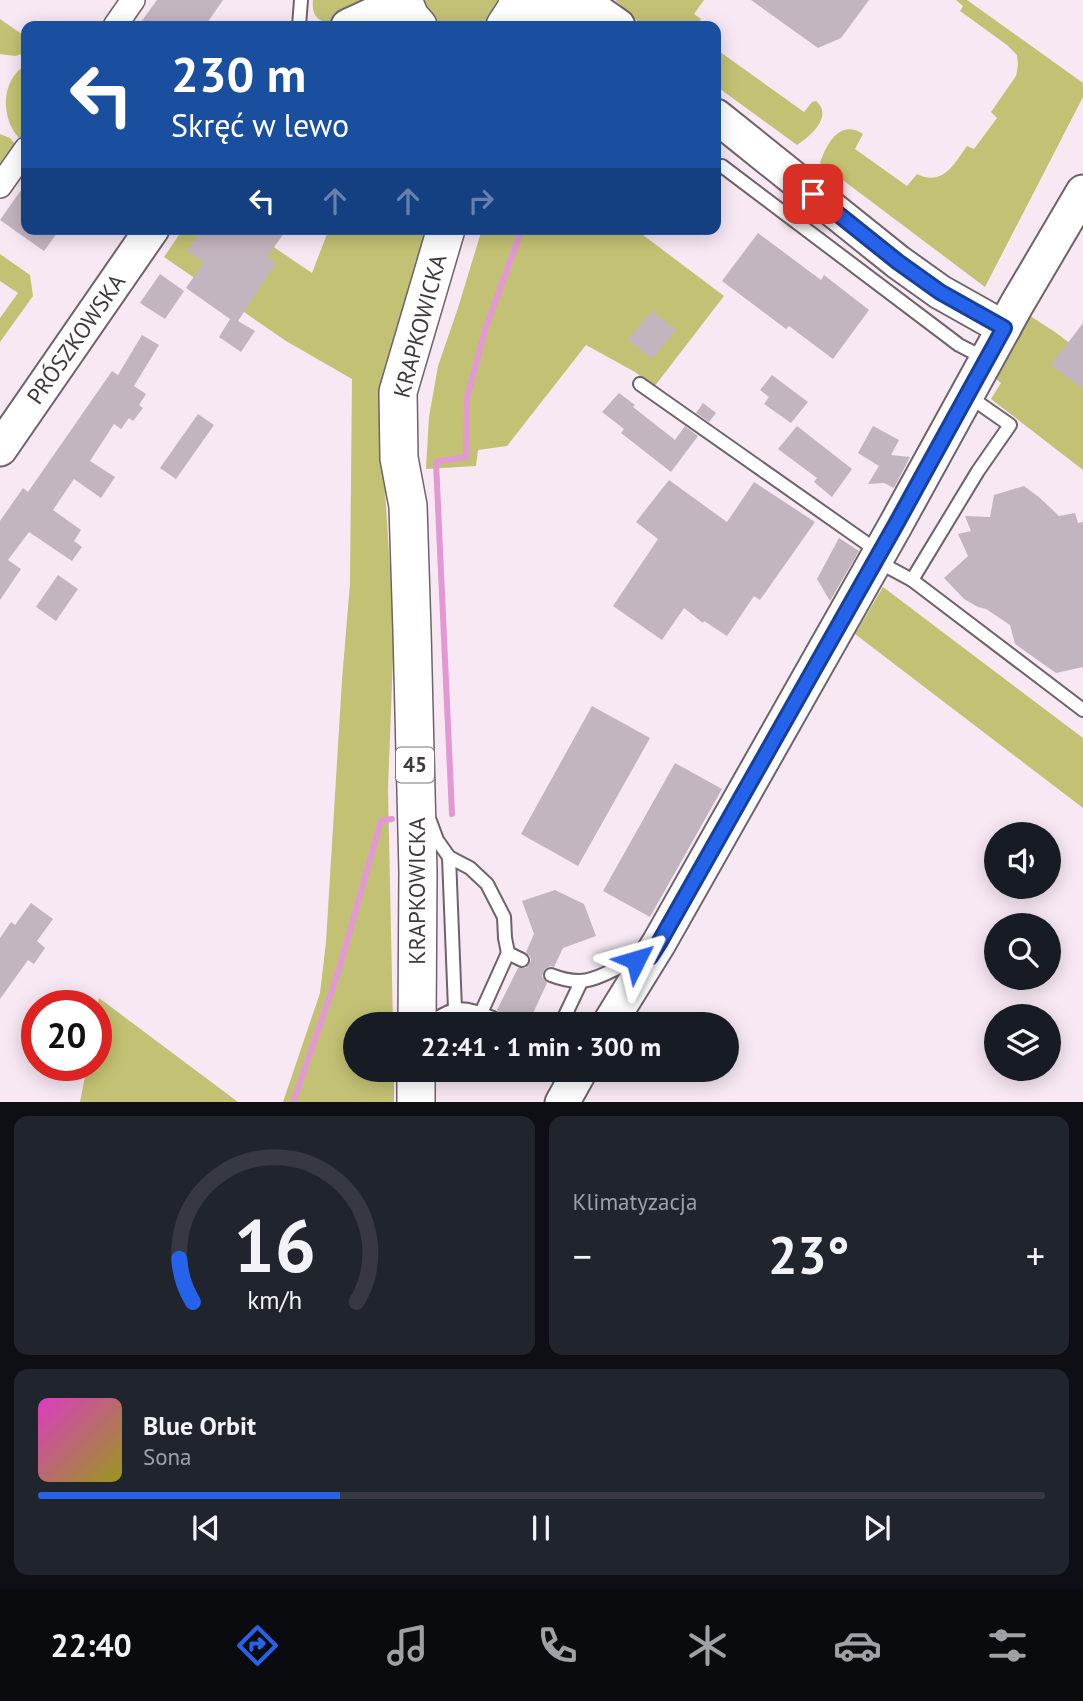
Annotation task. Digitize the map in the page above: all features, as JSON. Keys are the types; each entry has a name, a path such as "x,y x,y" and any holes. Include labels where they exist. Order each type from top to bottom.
{"main road":[{"path":"403,0 414,21"},
{"name":"KRAPKOWICKA","path":"408,506 399,458 398,392 444,235"},
{"name":"KRAPKOWICKA","path":"417,1012 418,872 408,506 420,391 444,299 466,235"},
{"path":"416,1082 416,1102"}],"street":[{"path":"119,21 134,0"},
{"path":"359,21 385,9 395,0"},
{"path":"581,0 611,21"},
{"path":"513,12 538,10 574,21"},
{"path":"721,120 898,262 940,292 1004,328"},
{"path":"0,186 21,156"},
{"path":"616,1012 1083,192"},
{"name":"PRÓSZKOWSKA","path":"0,449 148,235"}],"lane":[{"path":"299,21 301,0"},
{"path":"722,166 960,345 987,359"},
{"path":"640,384 869,545 886,566 912,580 1083,710"},
{"path":"912,580 978,471 1010,425 966,395"},
{"path":"415,762 425,809 437,840 449,857 470,868 487,884 504,918 508,953 487,1016 469,1009 447,1012"},
{"path":"449,857 455,1009"},
{"path":"508,953 522,960"},
{"path":"551,975 565,981 581,982 650,957"},
{"path":"567,1012 581,982"}],"shaded area":[{"path":"313,0 360,0 355,8 340,19 324,21 317,18"},
{"path":"423,0 501,0 485,21 440,21 429,12"},
{"path":"615,0 704,0 694,14 701,19 700,21 638,21"},
{"path":"956,0 967,0 1083,83 1083,97 985,287 820,163 831,141 841,131 848,129 863,134 855,149 907,186 917,174 934,178 941,176 967,146 974,149 997,118 991,112 1016,76 1017,55 960,11 963,6"},
{"path":"0,19 21,34 21,54 0,54"},
{"path":"721,53 804,112 812,102 816,101 821,107 818,126 797,145 721,90"},
{"path":"21,69 21,140 14,132 6,111 7,90"},
{"path":"0,134 10,138 17,146 0,169"},
{"path":"179,235 256,235 312,273 327,235 429,235 387,378 385,490 394,632 388,789 393,1012 343,1012 343,1082 394,1082 394,1102 283,1102 320,993 326,942 350,583 352,379 286,341 164,257"},
{"path":"480,235 643,235 724,296 654,387 635,372 586,345 507,446 478,450 476,466 426,469 429,417 438,366"},
{"path":"0,254 30,275 33,296 0,342 0,318 18,293 0,281"},
{"path":"1027,314 1083,353 1083,470 991,399 1001,383 991,375"},
{"path":"883,587 1083,738 1083,808 855,634"},
{"path":"112,1008 238,1102 80,1102 84,1081 112,1081"}],"building":[{"path":"157,0 223,0 208,21 142,21"},
{"path":"751,0 869,0 841,38 818,48"},
{"path":"21,190 21,235 0,220"},
{"path":"758,233 821,280 824,275 869,310 833,359 789,326 786,329 722,281"},
{"path":"21,235 56,235 44,251"},
{"path":"198,235 283,235 267,257 276,263 238,321 255,331 241,352 219,337 230,319 186,288 204,262 187,251"},
{"path":"160,274 184,291 165,319 140,303"},
{"path":"652,311 676,330 652,359 628,340"},
{"path":"1083,323 1083,389 1051,365"},
{"path":"142,335 159,345 134,386 146,394 139,405 143,408 133,421 129,418 121,429 114,424 90,461 115,477 101,498 74,479 53,510 81,530 74,541 82,547 72,561 29,532 8,560 21,569 0,600 0,521 23,488 28,492 112,371 118,375"},
{"path":"772,375 808,402 791,423 764,404 769,397 760,390"},
{"path":"619,393 675,440 685,426 698,436 671,472 621,433 624,429 602,412"},
{"path":"703,403 716,413 709,422 696,413"},
{"path":"198,414 214,425 176,479 160,468"},
{"path":"797,426 852,469 832,497 814,482 817,478 778,449"},
{"path":"873,426 899,440 891,455 910,457 894,488 884,483 868,484 879,466 858,453"},
{"path":"669,480 727,522 754,482 815,522 760,600 754,596 727,636 704,621 703,623 684,608 662,640 613,606 658,539 636,522"},
{"path":"1024,486 1059,516 1075,513 1078,523 1083,522 1083,667 1056,673 1015,644 1010,625 986,609 964,599 944,578 968,556 958,534 971,531 965,516 990,517 994,495"},
{"path":"839,538 859,551 830,601 817,579"},
{"path":"58,575 78,589 56,621 36,607"},
{"path":"592,706 650,738 578,866 521,834"},
{"path":"675,763 722,789 650,917 603,891"},
{"path":"555,890 584,904 596,936 563,948 554,967 545,969 542,976 547,983 534,1012 498,1012 518,968 526,968 531,960 526,952 534,934 522,901"},
{"path":"31,903 53,919 37,941 45,948 34,964 28,960 0,999 0,938 11,922 15,925"}],"waterway":[{"path":"452,814 436,462 466,457 467,398 485,330 520,235"},
{"path":"293,1102 339,970 381,821 392,819"}],"route":[{"path":"636,960 650,957 659,943 1004,328 940,292 813,194"}]}
